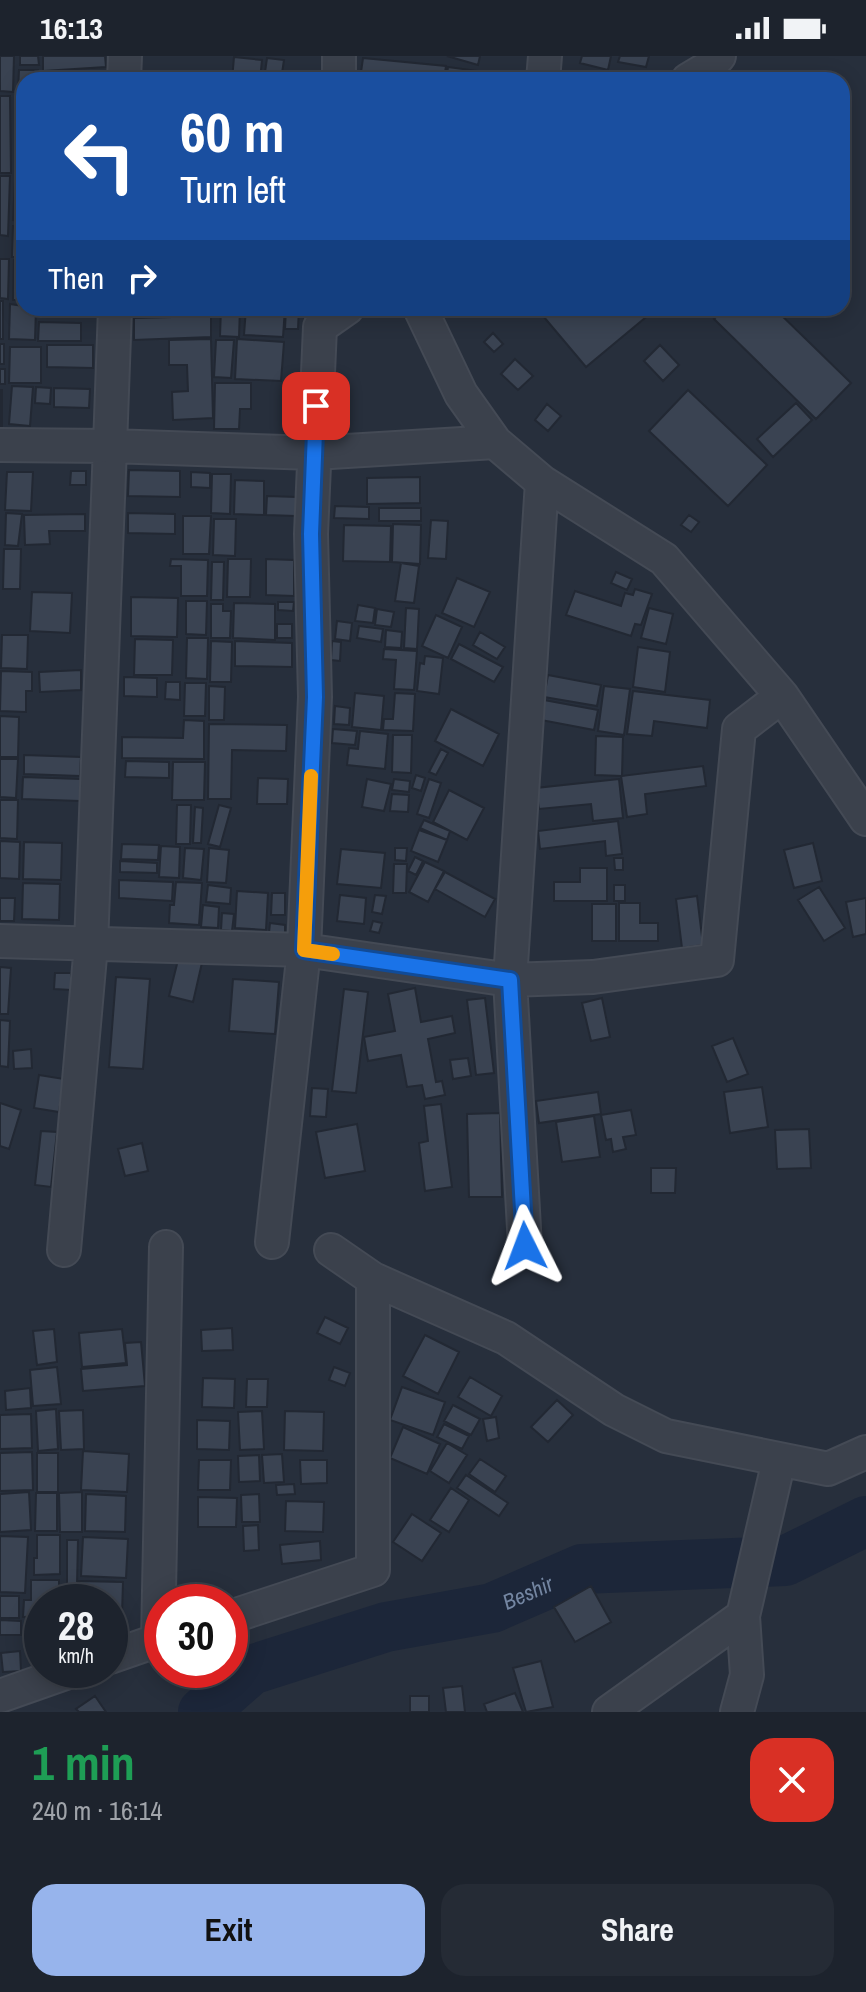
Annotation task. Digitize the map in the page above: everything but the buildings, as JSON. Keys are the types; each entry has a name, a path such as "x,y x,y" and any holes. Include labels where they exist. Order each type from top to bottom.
{"street":[{"path":"701,72 719,56"},
{"path":"64,1250 91,945 115,316"},
{"path":"424,316 461,394 495,442 542,482 664,559 782,696 866,819"},
{"path":"272,1242 304,950 315,697 311,534 321,318"},
{"path":"0,445 314,453 495,442"},
{"path":"525,1246 510,980 542,482"},
{"path":"0,941 304,950 510,980 593,977 717,960 739,729 782,696"},
{"path":"161,1584 166,1247"},
{"path":"331,1250 373,1279 506,1338 614,1410 666,1436 828,1469 866,1452"},
{"path":"248,1611 373,1570 373,1279"},
{"path":"737,1712 747,1675 746,1603 779,1460"},
{"path":"609,1712 746,1603"},
{"path":"0,1696 24,1688"}],"waterway":[{"name":"Beshir","path":"203,1712 251,1670 386,1627 492,1608 582,1569 785,1561 866,1521"}],"slow traffic":[{"path":"311,776 304,950 333,954"}],"route":[{"path":"316,406 311,534 315,697 304,950 510,980 525,1246"}]}
